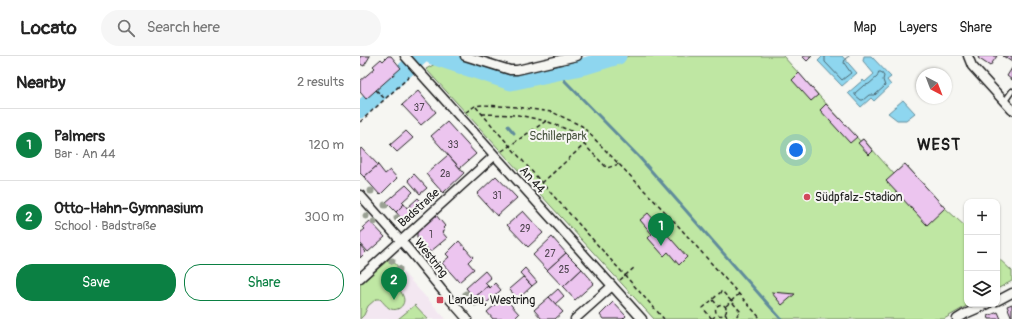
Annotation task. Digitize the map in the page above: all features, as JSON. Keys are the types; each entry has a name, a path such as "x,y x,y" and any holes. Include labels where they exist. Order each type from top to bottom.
{"street":[{"name":"An 44","path":"405,56 642,319"},
{"path":"465,56 510,70 517,70 577,56"},
{"path":"968,56 972,66 1012,110"},
{"name":"Badstraße","path":"360,278 494,156"},
{"name":"Westring","path":"360,195 401,240 467,319"},
{"path":"575,319 612,287"},
{"path":"1000,299 1012,294"},
{"path":"957,319 981,307"}],"lane":[{"path":"1004,101 1012,91"}],"path":[{"path":"360,122 417,70"},
{"path":"376,90 386,99"},
{"path":"458,116 475,106 495,105 552,112 582,126 672,219 761,319"},
{"path":"475,106 509,147 664,319"},
{"path":"482,114 518,116 546,121 570,131 585,144 607,168 619,164"},
{"path":"494,156 546,121"},
{"path":"542,183 585,144"},
{"path":"612,287 635,266"},
{"path":"718,306 716,310 717,314 712,319 703,308 722,291 741,312 733,319"},
{"path":"725,314 727,311 726,306 739,294"},
{"path":"713,300 718,306"},
{"path":"718,306 721,304 726,306"},
{"path":"717,314 720,316 725,314"},
{"path":"725,314 729,319"}],"shaded area":[{"path":"390,258 446,319 360,319 360,285"}],"green space":[{"name":"Südpfalz-Stadion","path":"629,56 783,56 860,141 863,139 894,174 905,164 945,208 964,225 965,307 944,319 654,319 426,69 437,63 513,87"},
{"path":"390,258 402,271 392,281 400,290 404,302 398,309 395,310 388,307 380,299 376,299 368,306 364,315 360,319 360,285"},
{"path":"1000,260 1012,271 1012,281 1000,287"},
{"path":"415,305 428,319 398,319"}],"water":[{"path":"823,56 842,56 857,73 842,86 818,61"},
{"path":"864,56 871,56 891,77 887,80 891,85 874,101 871,98 861,107 848,93 863,80 865,82 874,74 863,61"},
{"path":"903,100 915,113 906,120 897,120 888,113"}],"building":[{"path":"360,56 370,56 364,66 360,64"},
{"path":"388,56 391,56 401,68 366,99 360,92 360,81 375,68 373,66 381,59 383,61"},
{"path":"802,56 812,56 807,61"},
{"path":"979,56 997,56 990,66 978,58"},
{"path":"1003,56 1012,56 1012,62"},
{"path":"1012,68 1012,80 1007,76"},
{"path":"799,73 818,95 811,101 792,80"},
{"path":"418,91 436,112 421,125 402,105"},
{"path":"826,104 857,137 850,143 820,110"},
{"path":"447,122 476,154 460,168 431,136"},
{"path":"406,131 413,138 397,152 390,145"},
{"path":"863,139 873,151 869,155 858,143"},
{"path":"362,148 378,165 364,177 360,173 360,149"},
{"path":"448,155 464,173 443,193 426,174"},
{"path":"905,164 945,208 927,225 886,181"},
{"path":"378,165 385,174 390,170 397,178 380,195 364,177"},
{"path":"414,174 427,188 420,194 408,180"},
{"path":"496,176 517,198 497,216 477,194"},
{"path":"406,185 413,192 402,202 404,204 396,212 386,202"},
{"path":"418,198 425,206 406,224 396,212 404,204 407,208"},
{"path":"523,211 543,233 528,247 507,225"},
{"path":"648,213 687,257 679,265 668,252 664,256 648,238 652,234 640,220"},
{"path":"436,215 445,226 443,228 445,230 442,232 447,238 430,252 417,238 417,232"},
{"path":"370,221 385,237 368,252 360,243 360,233 365,229 363,227"},
{"path":"552,237 566,253 547,270 533,255"},
{"path":"459,241 473,257 468,262 474,269 459,282 442,263 449,257 446,254"},
{"path":"360,245 366,252 360,258"},
{"path":"566,253 582,269 563,287 547,270"},
{"path":"525,268 537,282 532,286 520,273"},
{"path":"582,269 594,283 575,300 563,287"},
{"path":"485,271 491,278 485,283 488,286 474,298 466,288"},
{"path":"523,277 532,286 518,299 509,289"},
{"path":"495,283 501,290 482,307 474,298 488,286 490,288"},
{"path":"558,289 564,296 555,304 549,297"},
{"path":"771,292 795,294 782,305"},
{"path":"504,297 519,314 514,319 493,319 487,312"},
{"path":"549,297 563,312 555,319 542,319 534,310"},
{"path":"613,302 626,316 623,319 603,319 600,315"},
{"path":"1012,304 1012,318 1007,306"},
{"path":"998,312 1001,319 989,319 988,316"}],"waterway":[{"path":"360,110 421,56"},
{"path":"432,56 511,82 585,66 618,56"},
{"path":"561,71 565,81 639,157 781,319"},
{"path":"508,126 514,133"}],"place":[{"name":"Südpfalz-Stadion","path":"807,197"},
{"name":"Palmers","path":"661,246"},
{"name":"Otto-Hahn-Gymnasium","path":"394,300"},
{"name":"Landau, Westring","path":"440,300"}],"district":[{"name":"WEST","path":"939,145"}],"park label":[{"name":"Schillerpark","path":"558,136"}]}
